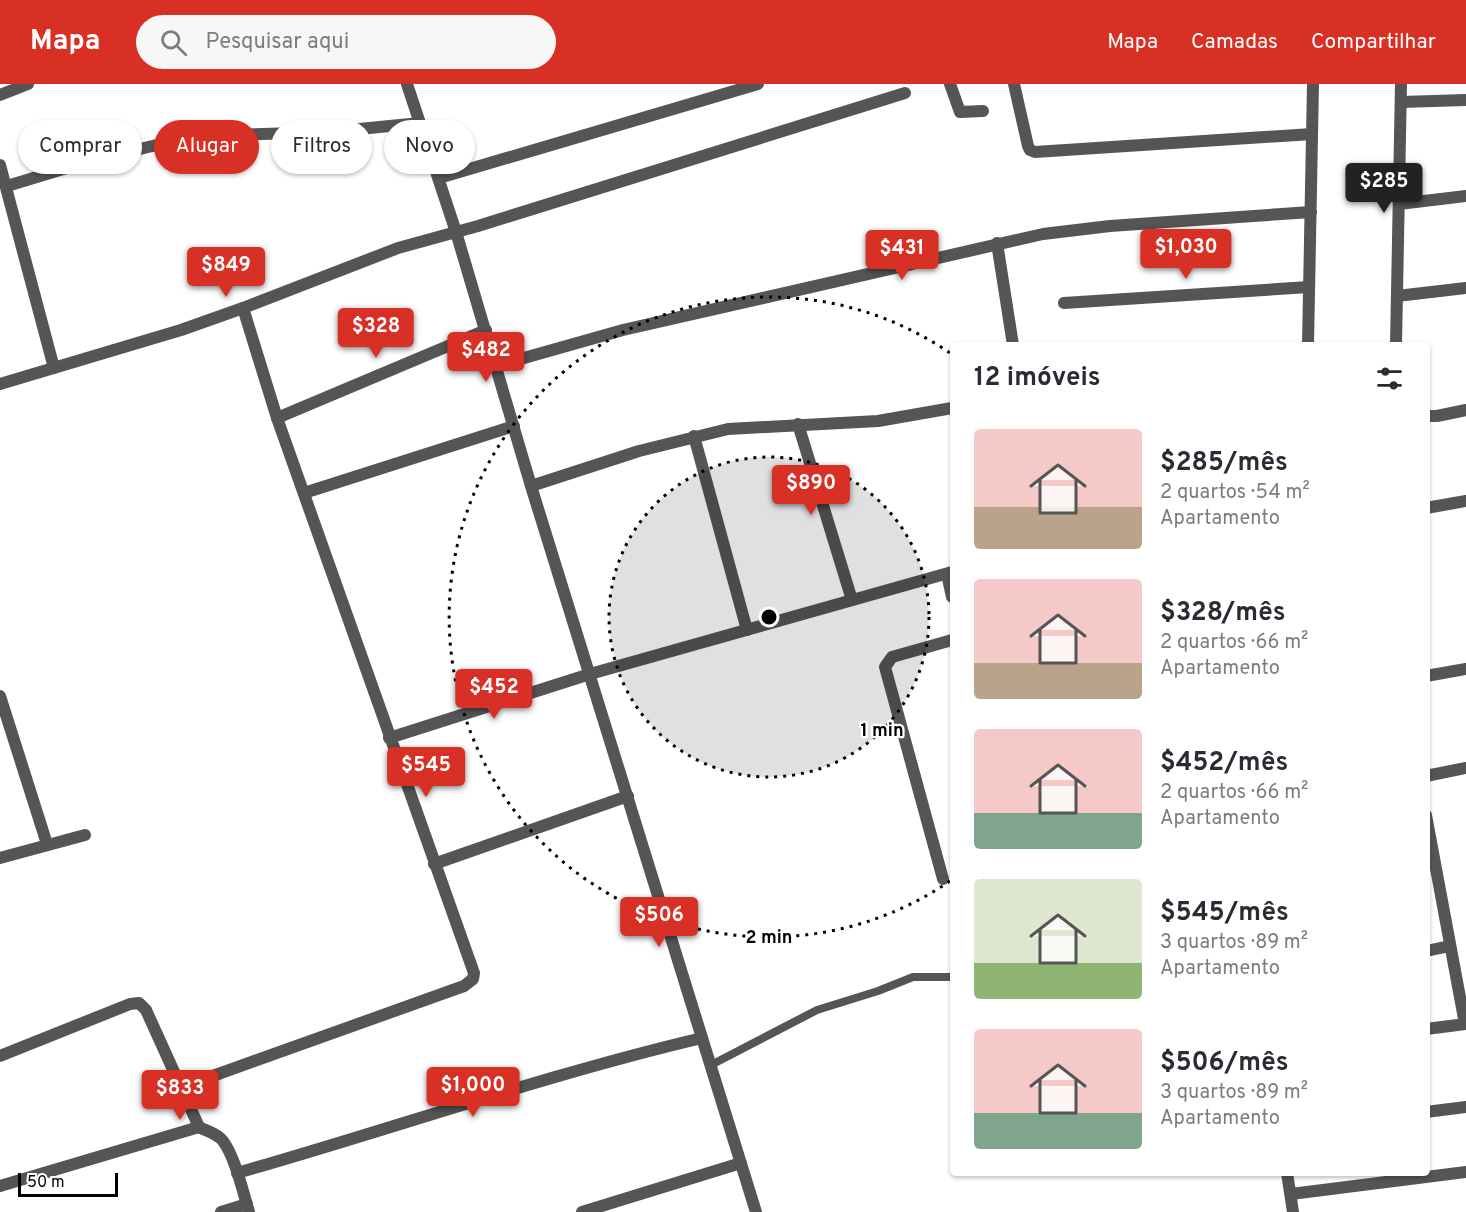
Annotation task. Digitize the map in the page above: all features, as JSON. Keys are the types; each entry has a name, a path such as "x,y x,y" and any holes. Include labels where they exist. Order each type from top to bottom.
{"street":[{"path":"0,95 28,84"},
{"path":"407,84 419,120"},
{"path":"439,178 758,84"},
{"path":"950,84 960,112 983,111"},
{"path":"1014,84 1028,146 1035,152 1312,134"},
{"path":"1308,342 1313,84"},
{"path":"1396,342 1401,84"},
{"path":"0,384 243,308 398,248 905,93"},
{"path":"1401,102 1466,100"},
{"path":"7,186 93,160 178,140 233,135 328,132 384,127"},
{"path":"0,165 7,186 6,209 54,368"},
{"path":"438,174 531,486 756,1212"},
{"path":"1400,204 1466,196"},
{"path":"496,366 623,330 1043,234 1110,226 1311,212"},
{"path":"997,243 1013,342"},
{"path":"1064,303 1309,287"},
{"path":"1397,296 1466,288"},
{"path":"182,1087 470,983 474,974 277,418 243,308"},
{"path":"277,418 486,330"},
{"path":"531,486 639,451 728,429 878,421 950,408"},
{"path":"1430,416 1466,410"},
{"path":"798,424 852,600"},
{"path":"304,493 514,426"},
{"path":"694,436 747,630"},
{"path":"1430,507 1466,501"},
{"path":"389,738 590,674 950,573"},
{"path":"943,879 885,667 892,657 950,641"},
{"path":"1430,675 1466,669"},
{"path":"0,696 47,844"},
{"path":"1430,775 1466,768"},
{"path":"434,864 628,796"},
{"path":"0,858 85,835"},
{"path":"1430,837 1466,1024 1430,1028"},
{"path":"1430,950 1450,946"},
{"path":"0,1056 130,1004 140,1003 146,1010 199,1127"},
{"path":"237,1173 345,1143 639,1053 702,1038"},
{"path":"1430,1112 1466,1107"},
{"path":"0,1186 199,1127 223,1140 248,1208 221,1212"},
{"path":"582,1212 741,1163"},
{"path":"1291,1194 1466,1172"},
{"path":"1288,1176 1293,1212"}],"lane":[{"path":"711,1065 817,1010 878,991 913,977 950,977"}]}
